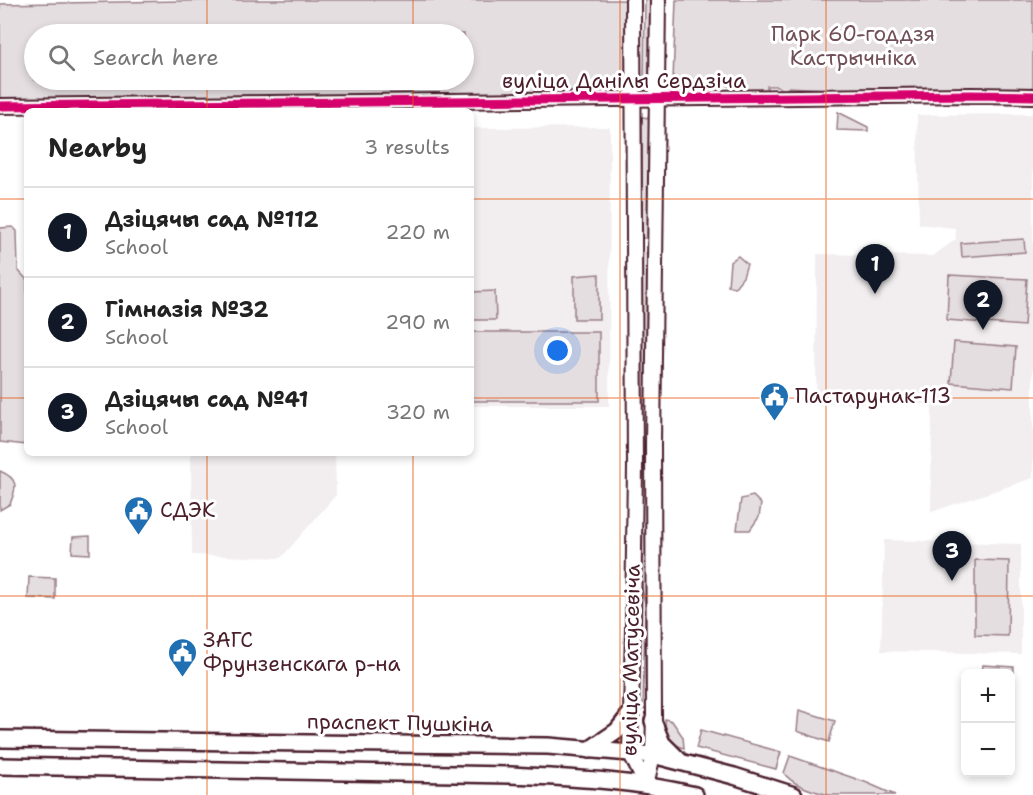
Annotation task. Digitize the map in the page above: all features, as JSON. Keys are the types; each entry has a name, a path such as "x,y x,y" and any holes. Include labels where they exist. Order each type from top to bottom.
{"main road":[{"name":"вуліца Матусевіча","path":"633,0 635,467 630,752 646,785"},
{"name":"вуліца Матусевіча","path":"646,785 653,756 658,0"},
{"name":"вуліца Данілы Сердзіча","path":"0,106 971,94 1033,96"},
{"path":"634,246 655,246"},
{"path":"635,467 642,518 648,521 653,514"},
{"path":"589,750 617,731 631,713"},
{"path":"653,722 662,743 684,764"},
{"name":"праспект Пушкіна","path":"0,740 548,746 630,752 653,756 734,776 794,795"},
{"path":"0,766 588,778 646,785 695,795"}],"shaded area":[{"path":"1033,114 1033,478 931,512 932,404 816,403 817,254 933,256 956,239 955,228 919,224 917,115"},
{"path":"610,127 609,406 474,406 474,128"},
{"path":"191,456 335,456 336,495 281,558 192,555"},
{"path":"884,540 1021,544 1021,654 881,651"}],"green space":[{"path":"242,0 627,0 625,94 0,100 0,4"},
{"path":"645,0 650,0 647,84 644,77"},
{"name":"Парк 60-годдзя Кастрычніка","path":"676,0 1033,0 1033,89 863,91 789,87 785,90 778,86 767,86 767,91 743,90 719,83 673,80"},
{"path":"838,112 868,127 868,131 837,130"},
{"path":"642,117 649,118 648,238 642,238"},
{"path":"13,227 17,231 18,270 24,277 24,445 0,442 0,228"},
{"path":"1024,239 1025,252 962,257 961,243"},
{"path":"647,253 646,406 641,406 642,254"},
{"path":"738,256 747,264 743,277 735,287 728,286 730,262"},
{"path":"599,274 599,319 574,319 574,276"},
{"path":"949,275 1027,279 1024,326 947,320"},
{"path":"495,291 496,320 474,320 474,292"},
{"path":"474,332 599,332 599,401 474,401"},
{"path":"954,342 1016,347 1013,388 951,383"},
{"path":"0,471 11,477 15,488 10,504 0,510"},
{"path":"753,496 761,504 759,517 750,530 737,530 741,499"},
{"path":"649,533 648,709 643,709 645,603 639,575 641,534"},
{"path":"90,536 90,554 72,553 73,537"},
{"path":"975,560 1009,561 1008,636 975,635"},
{"path":"29,577 55,578 55,599 28,598"},
{"path":"983,665 1014,667 1014,669 982,669"},
{"path":"799,710 835,721 829,742 797,731"},
{"path":"665,719 672,721 683,737 684,748 675,744 669,737"},
{"path":"701,730 781,752 776,769 696,748"},
{"path":"790,756 895,795 829,795 811,790 793,781 784,773"}],"cycle path":[{"path":"0,106 1033,96"}],"place":[{"name":"Дзіцячы сад №112","path":"875,294"},
{"name":"Гімназія №32","path":"983,330"},
{"name":"Пастарунак-113","path":"774,422"},
{"name":"СДЭК","path":"139,536"},
{"name":"Дзіцячы сад №41","path":"952,581"},
{"name":"ЗАГС Фрунзенскага р-на","path":"182,678"}]}
